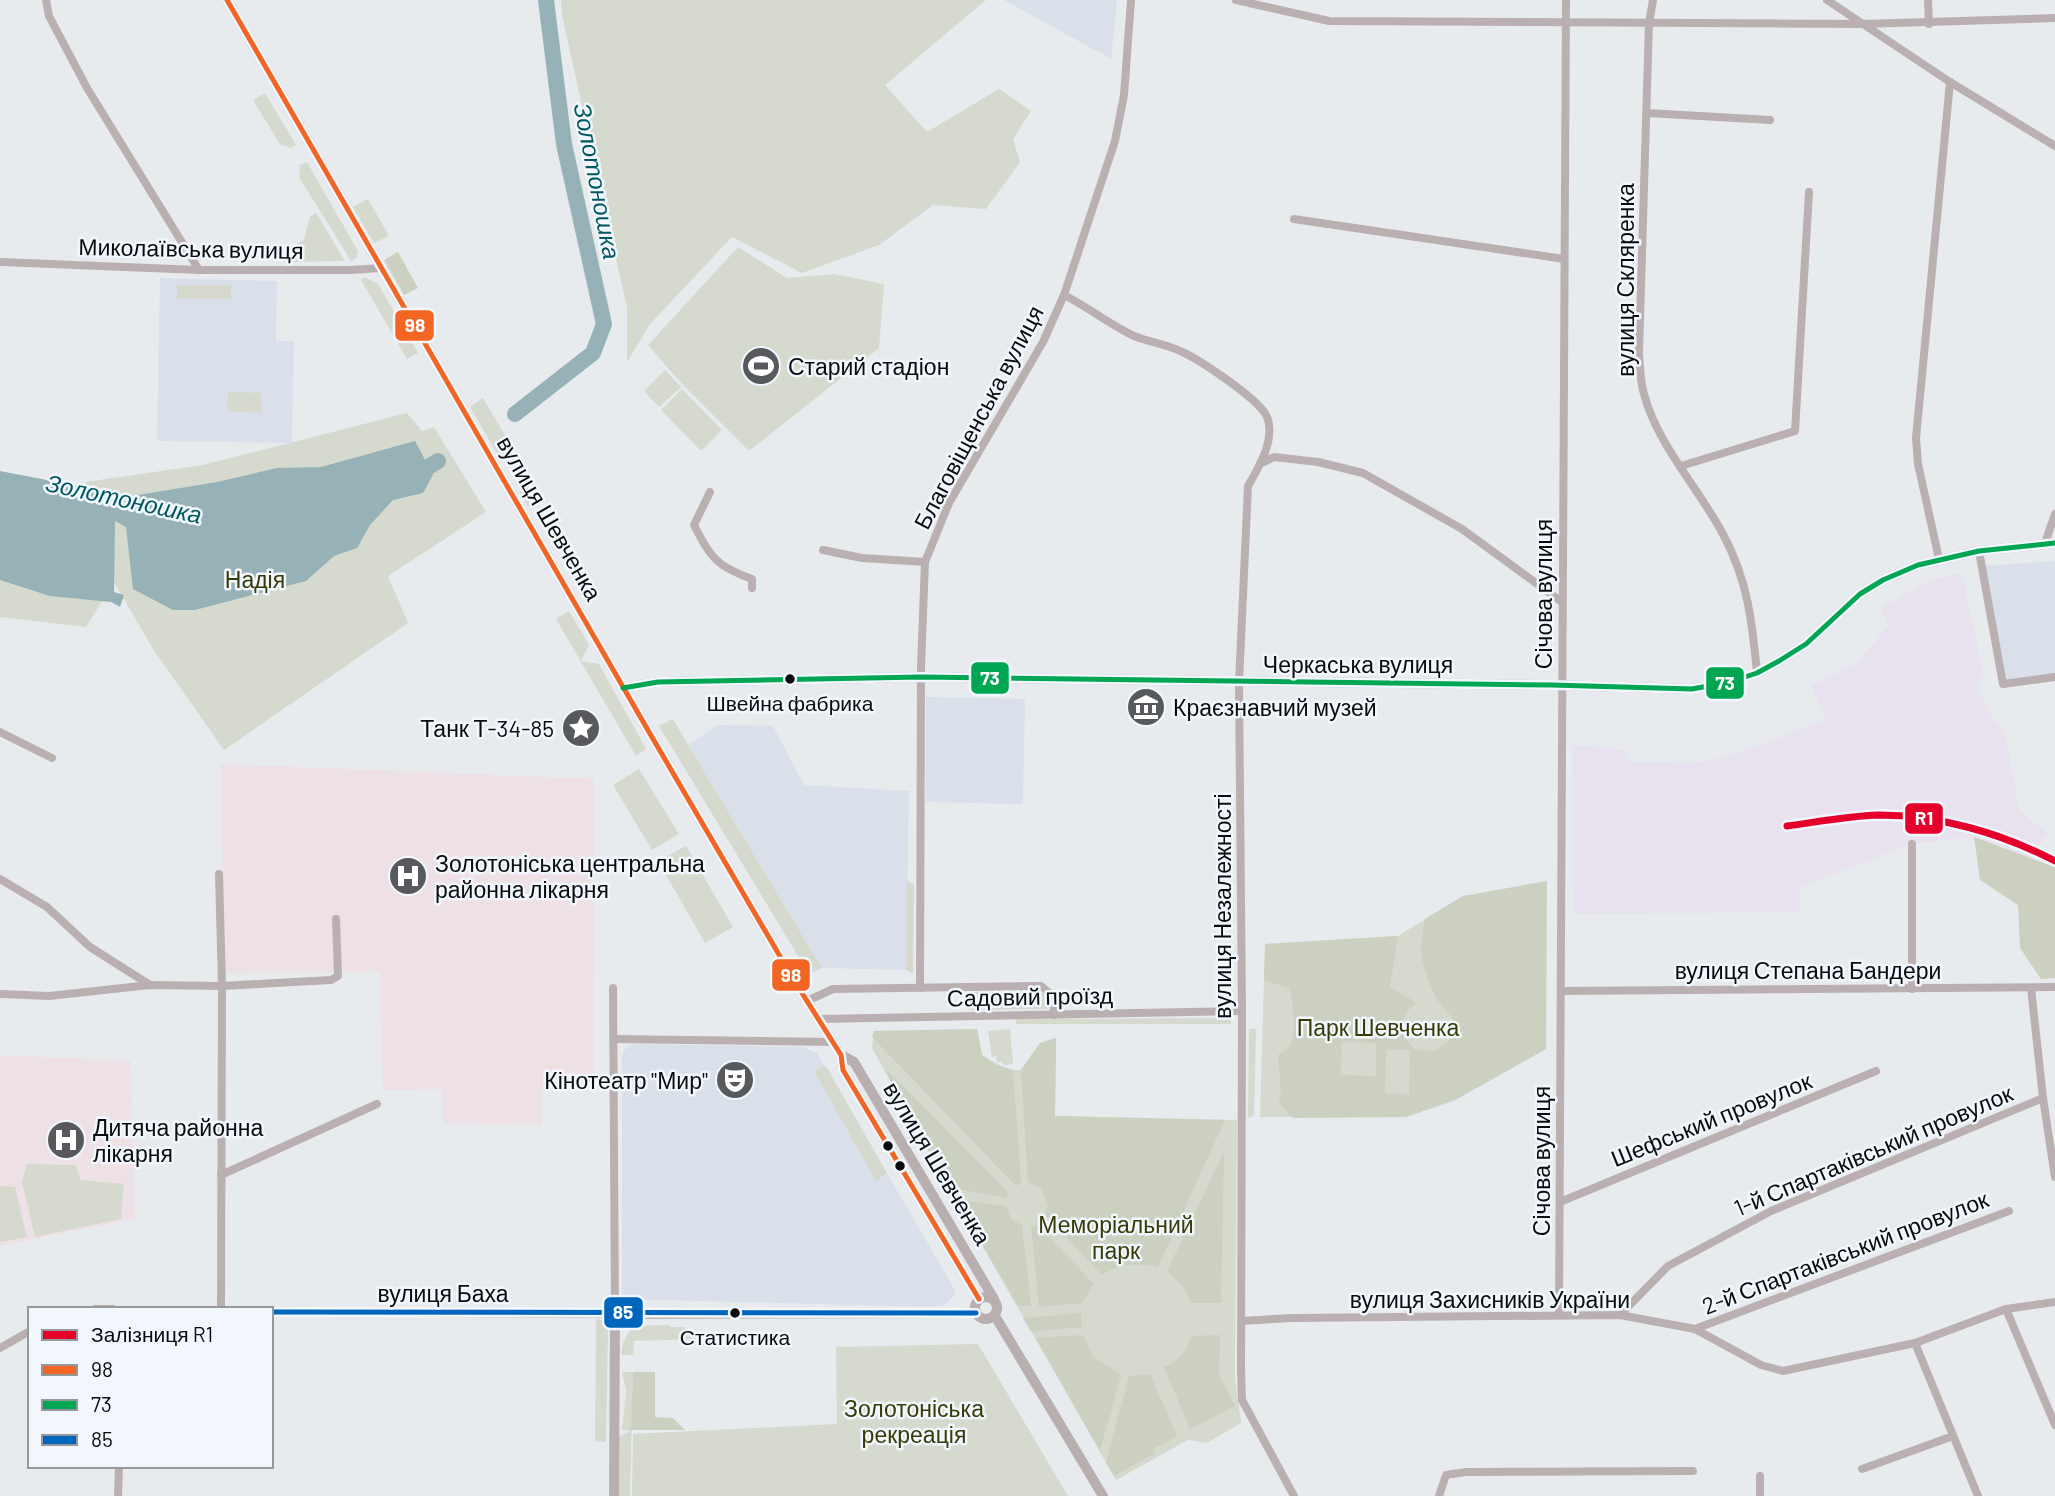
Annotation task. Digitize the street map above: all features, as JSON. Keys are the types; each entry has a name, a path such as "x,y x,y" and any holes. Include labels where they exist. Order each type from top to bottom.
{"main road":[{"name":"вулиця Шевченка","path":"227,0 623,688 841,1055 843,1070 979,1299"},
{"name":"вулиця Шевченка","path":"841,1055 854,1062 993,1299"},
{"path":"976,1313 975,1305 979,1299 993,1299 998,1306 995,1316 1102,1496"},
{"path":"614,1496 615,1314 976,1313 985,1319 995,1316"}],"street":[{"path":"46,0 49,16 87,88 199,270"},
{"name":"Благовіщенська вулиця","path":"920,988 921,677 925,562 947,507 1043,342 1064,295 1115,141 1124,94 1131,0"},
{"path":"1236,0 1329,21 1929,24 2055,19"},
{"name":"Січова вулиця","path":"1559,1315 1566,0"},
{"name":"вулиця Скляренка","path":"1653,0 1649,23 1639,352 1644,394 1658,429 1723,534 1742,576 1751,610 1757,673"},
{"path":"1827,0 1950,82 2055,146"},
{"path":"1928,0 1929,24"},
{"path":"1939,559 1918,464 1916,439 1950,82"},
{"path":"1647,113 1770,120"},
{"path":"1681,466 1795,432 1809,192"},
{"path":"1294,219 1564,259"},
{"name":"Миколаївська вулиця","path":"0,262 199,270 381,268"},
{"name":"вулиця Незалежності","path":"1064,295 1133,335 1182,351 1211,368 1253,401 1266,415 1270,433 1260,464 1248,486 1239,683 1242,1400 1294,1496"},
{"path":"1260,464 1274,457 1318,462 1363,473 1462,529 1562,602"},
{"path":"710,492 694,525 708,554 728,570 752,579 752,588"},
{"path":"2050,543 2055,514"},
{"name":"Черкаська вулиця","path":"623,688 658,682 921,677 1692,689 1730,682 1757,673 1806,644 1860,594 1883,580 1918,565 1979,551 2050,543"},
{"path":"823,550 862,558 925,562"},
{"path":"1979,551 2003,684 2055,677"},
{"path":"0,732 52,758"},
{"path":"1912,844 1912,989"},
{"path":"219,874 222,986 221,1307"},
{"path":"0,879 47,907 90,947 150,985"},
{"path":"0,994 49,996 150,985 222,986 331,980 338,976 336,919"},
{"path":"807,1001 833,989 1041,986 1053,996 1054,1015"},
{"name":"вулиця Степана Бандери","path":"1561,991 2055,987"},
{"path":"613,988 615,1314"},
{"path":"2031,988 2055,1177"},
{"name":"Садовий проїзд","path":"819,1019 1242,1011"},
{"path":"614,1039 833,1042"},
{"name":"Шефський провулок","path":"1560,1202 1876,1071"},
{"name":"1-й Спартаківський провулок","path":"1620,1315 1668,1266 1771,1211 2043,1098"},
{"path":"221,1175 377,1104"},
{"name":"2-й Спартаківський провулок","path":"1695,1329 2010,1211"},
{"name":"вулиця Захисників України","path":"1241,1321 1293,1318 1620,1315 1695,1329 1761,1364 1783,1371 1915,1343 2006,1309 2055,1302"},
{"path":"2006,1309 2055,1425"},
{"name":"вулиця Баха","path":"273,1312 615,1314"},
{"path":"0,1348 28,1332"},
{"path":"1915,1343 1978,1496"},
{"path":"1862,1469 1953,1436"},
{"path":"118,1496 119,1468"},
{"path":"1439,1496 1446,1475 1466,1472 1693,1471"},
{"path":"1759,1476 1760,1496"}],"shaded area":[{"path":"1004,0 1117,0 1111,59"},
{"path":"160,278 277,281 276,341 294,341 292,443 157,441"},
{"path":"2055,561 2055,677 2003,684 1983,566"},
{"path":"1962,573 1984,675 1976,686 1996,723 2005,731 2019,809 2047,833 2030,858 1965,838 1912,844 1800,887 1800,912 1573,914 1572,745 1627,750 1629,762 1694,763 1730,756 1825,720 1812,685 1857,663 1888,626 1881,607 1933,579"},
{"path":"926,697 1025,699 1023,804 926,802"},
{"path":"718,725 773,726 804,785 909,791 906,970 822,968 688,745"},
{"name":"Золотоніська центральна районна лікарня","path":"221,764 594,779 593,1087 542,1085 542,1125 443,1123 442,1089 383,1090 379,972 224,973"},
{"path":"632,1044 803,1047 817,1053 955,1290 954,1296 944,1305 934,1307 622,1299 622,1057 624,1050"},
{"name":"Дитяча районна лікарня","path":"0,1055 131,1061 135,1219 0,1246"}],"green space":[{"path":"561,0 986,0 885,85 927,132 999,89 1031,111 1013,139 1020,162 986,209 933,205 879,245 802,273 732,237 650,324 627,362 627,308 562,15"},
{"path":"265,93 296,145 290,148 280,144 253,100"},
{"path":"307,162 358,251 356,258 351,261 299,177 300,165"},
{"path":"368,199 389,236 374,243 353,207"},
{"path":"316,213 345,261 288,262 292,246 304,240 310,216"},
{"name":"Старий стадіон","path":"738,247 787,278 834,274 884,284 879,348 749,451 682,384 648,345"},
{"path":"398,252 418,288 404,295 384,260"},
{"path":"364,277 378,284 418,353 407,359 361,280"},
{"path":"177,285 231,285 231,299 177,299"},
{"path":"665,370 681,387 659,407 644,391"},
{"path":"682,389 722,430 701,451 661,410"},
{"path":"228,392 261,393 261,413 227,412"},
{"path":"483,398 543,499 528,507 519,492 526,488 507,457 501,460 470,407"},
{"name":"Надія","path":"407,413 422,431 434,427 486,512 388,576 408,623 224,750 153,649 110,575 85,482 203,465"},
{"path":"0,472 101,571 102,601 86,627 0,617"},
{"path":"569,611 589,645 581,661 599,664 646,749 636,756 556,619"},
{"path":"673,719 822,968 809,974 659,726"},
{"path":"639,769 679,834 652,850 613,785"},
{"path":"1974,837 2055,867 2055,978 2041,979 2020,948 2018,905 1980,880"},
{"path":"686,846 733,927 705,943 658,861"},
{"path":"907,880 914,885 913,974 906,970"},
{"name":"Парк Шевченка","path":"1547,881 1546,1049 1455,1100 1406,1117 1293,1118 1279,1103 1281,1091 1278,1055 1287,1048 1293,1038 1293,1005 1288,988 1264,980 1265,944 1398,936 1390,987 1417,1003 1403,1020 1404,1033 1417,1050 1435,1051 1449,1041 1454,1024 1435,995 1424,967 1421,946 1425,919 1463,896","holes":["1342,1042 1376,1043 1376,1076 1341,1075","1386,1050 1410,1050 1409,1094 1385,1093"]},
{"name":"Парк Шевченка","path":"1463,896 1546,1049 1455,1100 1406,1117 1260,1117 1265,944 1398,936"},
{"path":"1038,991 1047,995 1048,1009 967,1010 966,992"},
{"path":"1231,1018 1231,1024 1016,1024 1016,1019"},
{"name":"Меморіальний парк","path":"977,1029 982,1055 1008,1070 1021,1070 1040,1043 1056,1038 1055,1116 1237,1120 1235,1378 1241,1423 1207,1443 1188,1440 1116,1480 872,1048 874,1031"},
{"path":"977,1029 982,1055 994,1064 1013,1070 1021,1183 1016,1186 872,1037 874,1031"},
{"path":"1010,1029 1013,1064 1003,1065 1003,1062 997,1062 996,1056 992,1057 988,1031"},
{"path":"1249,1029 1256,1029 1254,1116 1248,1118"},
{"path":"1056,1038 1055,1116 1225,1120 1158,1267 1129,1265 1102,1275 1045,1214 1048,1206 1042,1189 1028,1182 1021,1070 1040,1043"},
{"path":"826,1066 887,1173 876,1181 814,1071"},
{"path":"886,1072 889,1072 1008,1192 1006,1198 948,1187"},
{"path":"1224,1152 1221,1303 1192,1303 1182,1285 1167,1271"},
{"path":"27,1164 76,1165 80,1180 124,1184 121,1219 35,1237 22,1182"},
{"path":"0,1186 15,1187 27,1237 0,1242"},
{"path":"956,1200 1006,1206 1011,1219 1022,1225 1031,1306 1018,1305"},
{"path":"1037,1225 1094,1284 1082,1303 1039,1307 1031,1226"},
{"path":"1081,1313 1082,1327 1031,1332 1023,1318"},
{"path":"596,1319 608,1321 606,1442 595,1441"},
{"path":"670,1325 697,1332 698,1339 634,1341 633,1355 621,1355 623,1343 630,1330 634,1330 634,1326"},
{"path":"1083,1335 1093,1356 1121,1375 1100,1451 1036,1338"},
{"path":"1220,1335 1219,1375 1235,1406 1190,1429 1164,1367 1182,1355 1192,1336"},
{"name":"Золотоніська рекреація","path":"978,1344 1068,1496 632,1496 633,1434 837,1424 836,1347"},
{"path":"622,1372 633,1372 630,1496 619,1496 619,1437 630,1431 622,1430 626,1390"},
{"path":"633,1372 655,1372 655,1417 673,1418 685,1430 631,1430"},
{"path":"1150,1374 1177,1436 1153,1449 1155,1453 1114,1476 1106,1463 1129,1376"}],"water":[{"path":"415,441 433,475 423,493 393,500 370,525 357,548 334,556 306,581 195,610 173,610 133,589 126,527 115,521 114,592 124,595 120,607 111,602 50,596 0,580 0,471 109,495 120,507 131,511 138,495 217,482 277,468 321,467"}],"waterway":[{"name":"Золотоношка","path":"515,414 593,353 604,324 564,144 546,0"},
{"name":"Золотоношка","path":"411,478 438,461"}],"rail line":[{"name":"R1","path":"1787,826 1878,815 1924,818 1991,834 2055,861"}],"transit line":[{"name":"98","path":"227,0 649,732 795,982 841,1055 843,1070 979,1299"},
{"name":"73","path":"623,688 658,682 921,677 1692,689 1730,682 1757,673 1779,661 1806,644 1860,594 1883,580 1918,565 1979,551 2055,543"},
{"name":"85","path":"273,1312 976,1313"}],"place":[{"name":"Старий стадіон","path":"761,366"},
{"name":"Швейна фабрика","path":"790,679"},
{"name":"Краєзнавчий музей","path":"1146,707"},
{"name":"Танк Т-34-85","path":"581,728"},
{"name":"Золотоніська центральна районна лікарня","path":"408,876"},
{"name":"Кінотеатр \"Мир\"","path":"735,1080"},
{"name":"Дитяча районна лікарня","path":"66,1140"},
{"name":"Статистика","path":"735,1313"}]}
